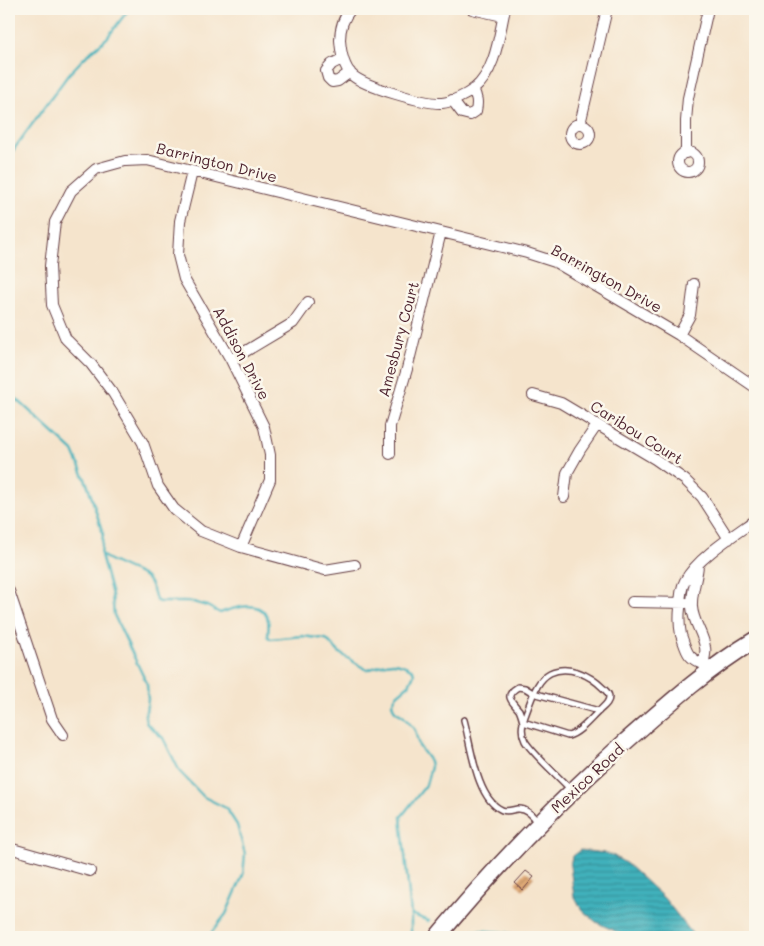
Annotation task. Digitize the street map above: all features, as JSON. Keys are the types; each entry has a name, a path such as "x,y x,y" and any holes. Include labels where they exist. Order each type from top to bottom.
{"main road":[{"name":"Mexico Road","path":"437,937 497,866 572,791 705,668 755,640"}],"street":[{"path":"350,9 340,28 342,59 350,72 361,82 378,89 442,103 473,89 485,76 493,59 504,13 472,9"},
{"path":"580,124 607,9"},
{"path":"686,153 688,98 708,9"},
{"path":"342,59 332,64 326,71 328,78 332,82 338,81 350,72"},
{"path":"452,100 462,113 470,114 476,111 477,98 473,89"},
{"name":"Barrington Drive","path":"355,565 326,570 241,547 202,531 174,508 158,486 143,443 113,393 92,364 66,339 52,305 50,266 55,222 71,191 96,169 125,161 147,160 527,253 555,262 678,335 755,387"},
{"name":"Addison Drive","path":"192,172 180,221 178,255 184,279 231,360 264,427 270,454 270,480 241,547"},
{"name":"Amesbury Court","path":"390,454 390,426 407,369 441,232"},
{"path":"678,335 690,315 694,284"},
{"path":"231,360 293,323 308,302"},
{"name":"Caribou Court","path":"533,395 561,403 656,459 685,480 702,497 729,538"},
{"path":"564,497 567,474 597,425"},
{"path":"705,668 692,659 686,650 679,626 680,603 684,583 690,572 729,538 755,520"},
{"path":"698,565 698,574 692,589 692,604 694,619 706,649 705,668"},
{"path":"9,591 52,719 63,735"},
{"path":"632,602 692,604"},
{"path":"9,848 90,871"}],"lane":[{"path":"523,722 568,736 574,734 607,704 609,698 607,692 587,676 576,671 562,670 551,673 540,682 533,693 523,722 522,732 526,743 572,791"},
{"path":"523,722 520,712 511,701 510,695 512,690 518,687 599,711"},
{"path":"464,720 478,780 484,792 500,809 508,812 524,809 539,823"}],"water":[{"path":"580,850 605,853 627,864 664,898 695,937 627,937 596,922 582,910 574,897 570,866 572,856"}],"building":[{"path":"526,871 534,877 523,890 515,883"}],"waterway":[{"path":"9,160 14,149 68,75 107,38 129,9"},
{"path":"9,392 73,451 88,486 103,534 101,555 112,595 114,615 147,684 148,700 145,717 147,724 163,738 180,772 204,797 226,808 237,825 245,854 243,875 226,914 208,937"},
{"path":"101,555 145,577 151,584 156,600 159,602 193,602 207,606 220,613 246,606 259,608 264,611 267,617 269,624 268,637 271,639 302,636 326,639 341,654 367,670 390,663 400,664 413,670 414,674 409,685 397,695 392,704 395,711 403,716 415,730 419,746 430,761 431,767 426,785 401,817 411,914 411,937"},
{"path":"411,914 429,921"},
{"path":"469,931 496,931 521,937"}]}
